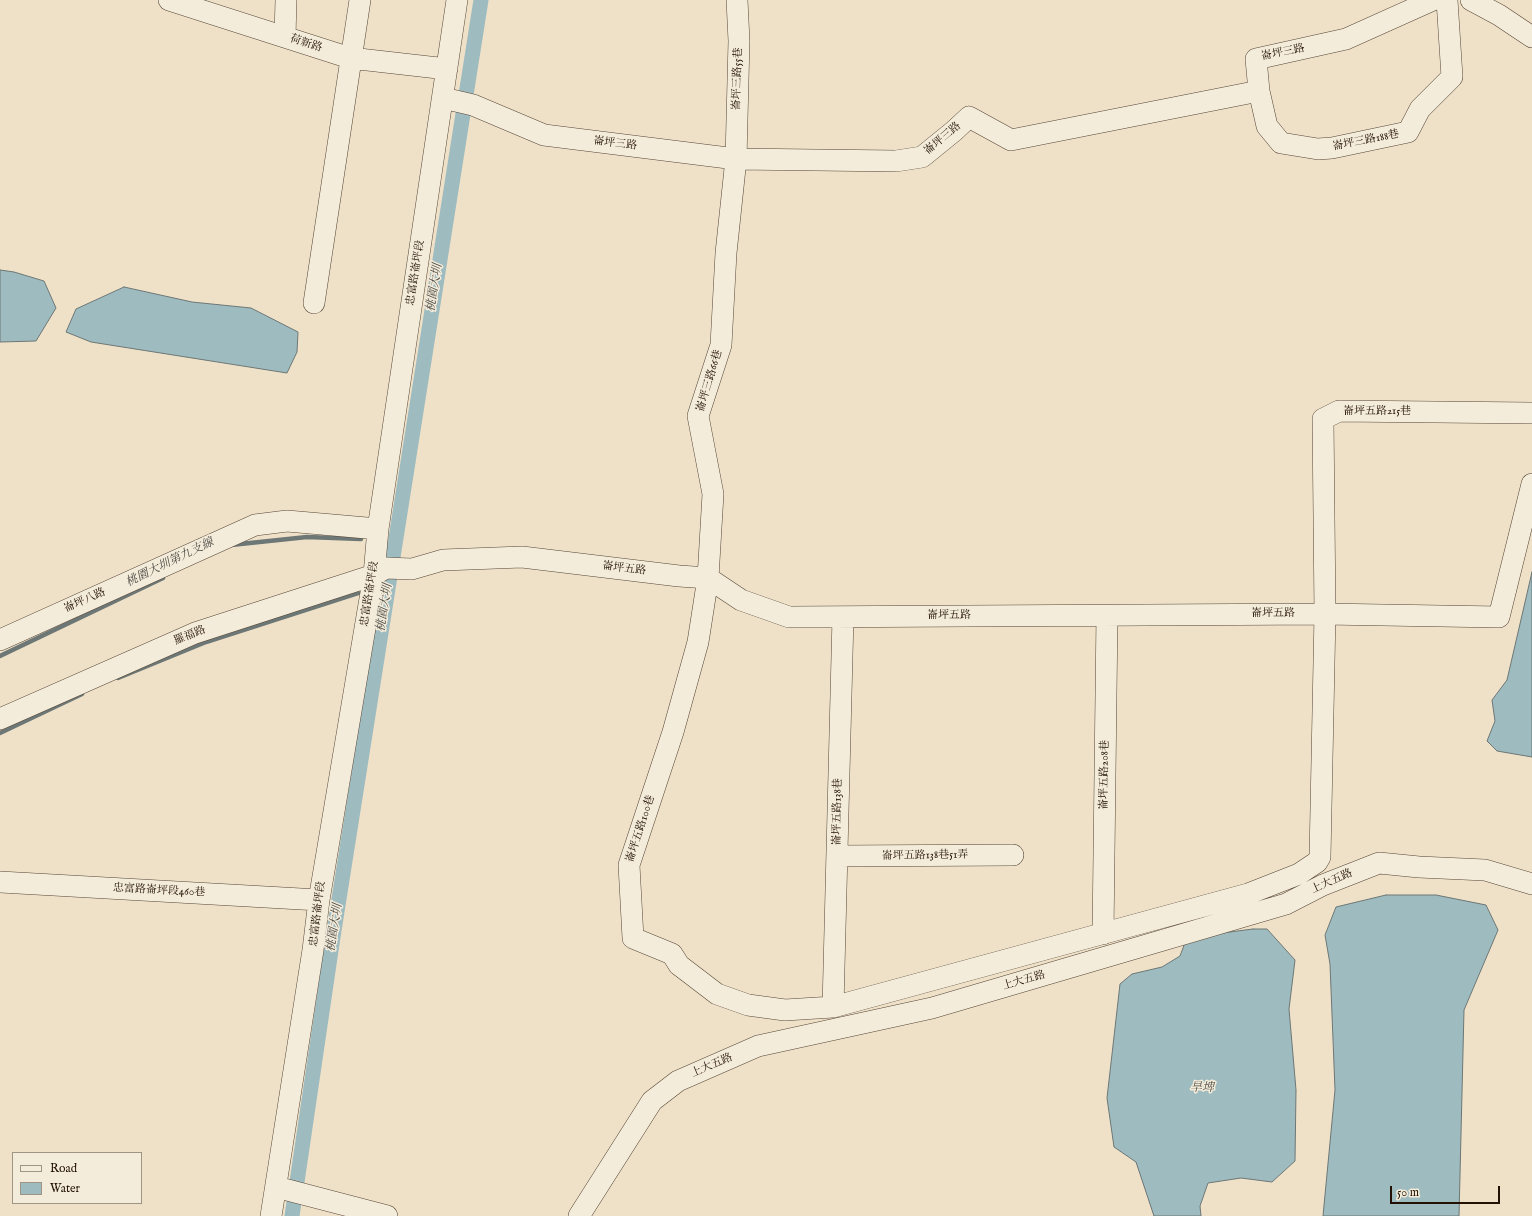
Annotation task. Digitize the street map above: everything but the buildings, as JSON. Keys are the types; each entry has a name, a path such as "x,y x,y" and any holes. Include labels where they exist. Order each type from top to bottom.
{"street":[{"name":"荷新路","path":"169,0 350,58 447,69"},
{"path":"285,37 286,0"},
{"path":"314,303 360,0"},
{"name":"忠富路崙坪段","path":"271,1216 279,1188 314,950 319,900 380,572 378,529 446,98 447,69 458,0"},
{"name":"崙坪三路55巷","path":"736,159 739,41 737,0"},
{"name":"崙坪三路","path":"446,98 474,105 544,135 736,159 896,161 922,157 969,117 1011,140 1259,91 1256,59 1346,39 1433,0"},
{"name":"崙坪三路188巷","path":"1259,91 1267,126 1281,143 1318,149 1332,148 1408,132 1420,109 1452,77 1447,0"},
{"path":"1471,0 1499,15 1532,37"},
{"name":"崙坪三路66巷","path":"708,578 713,494 698,416 721,344 726,253 736,159"},
{"name":"崙坪五路215巷","path":"1325,614 1323,419 1339,411 1532,412"},
{"name":"崙坪五路","path":"380,572 412,569 443,560 522,557 679,576 708,578 741,600 789,617 1325,614 1499,617 1532,484"},
{"name":"崙坪八路","path":"0,640 255,525 287,521 378,529"},
{"name":"羅福路","path":"0,719 194,633 380,572"},
{"name":"崙坪五路100巷","path":"708,578 698,642 673,732 629,865 633,938 672,954 679,965 717,994 748,1006 785,1010 833,1007"},
{"path":"833,1007 1248,894 1299,874 1317,862 1320,857 1325,614"},
{"name":"崙坪五路208巷","path":"1103,934 1107,615"},
{"name":"崙坪五路138巷","path":"833,1007 843,617"},
{"name":"崙坪五路138巷51弄","path":"837,856 1013,855"},
{"name":"上大五路","path":"579,1216 652,1101 678,1081 758,1046 932,1008 1286,904 1323,885 1379,862 1419,867 1485,870 1532,884"},
{"path":"1299,874 1323,885"},
{"name":"忠富路崙坪段460巷","path":"0,882 319,900"},
{"path":"279,1188 387,1216"}],"water":[{"path":"0,270 14,272 44,281 56,308 36,341 0,342"},
{"path":"124,287 192,302 251,308 298,332 297,352 287,373 91,342 66,332 76,309"},
{"path":"1532,572 1532,757 1497,751 1487,741 1495,721 1492,700 1507,680"},
{"path":"1386,895 1436,895 1486,905 1498,930 1464,1010 1459,1216 1323,1216 1335,1090 1330,964 1325,935 1336,907"},
{"name":"旱埤","path":"1253,929 1267,929 1295,960 1289,1009 1296,1090 1295,1161 1272,1182 1241,1178 1208,1183 1200,1206 1201,1216 1154,1216 1136,1162 1114,1147 1107,1098 1120,984 1132,974 1162,967 1180,956 1186,940 1199,936"}],"waterway":[{"name":"桃園大圳","path":"292,1216 333,937 481,0"},
{"name":"桃園大圳第九支線","path":"231,545 307,537 361,539"},
{"name":"桃園大圳第九支線","path":"389,542 396,542"},
{"name":"桃園大圳第九支線","path":"0,656 163,578"},
{"name":"桃園大圳","path":"382,587 390,583"},
{"path":"118,678 206,642 358,593"},
{"path":"0,733 82,694"}]}
